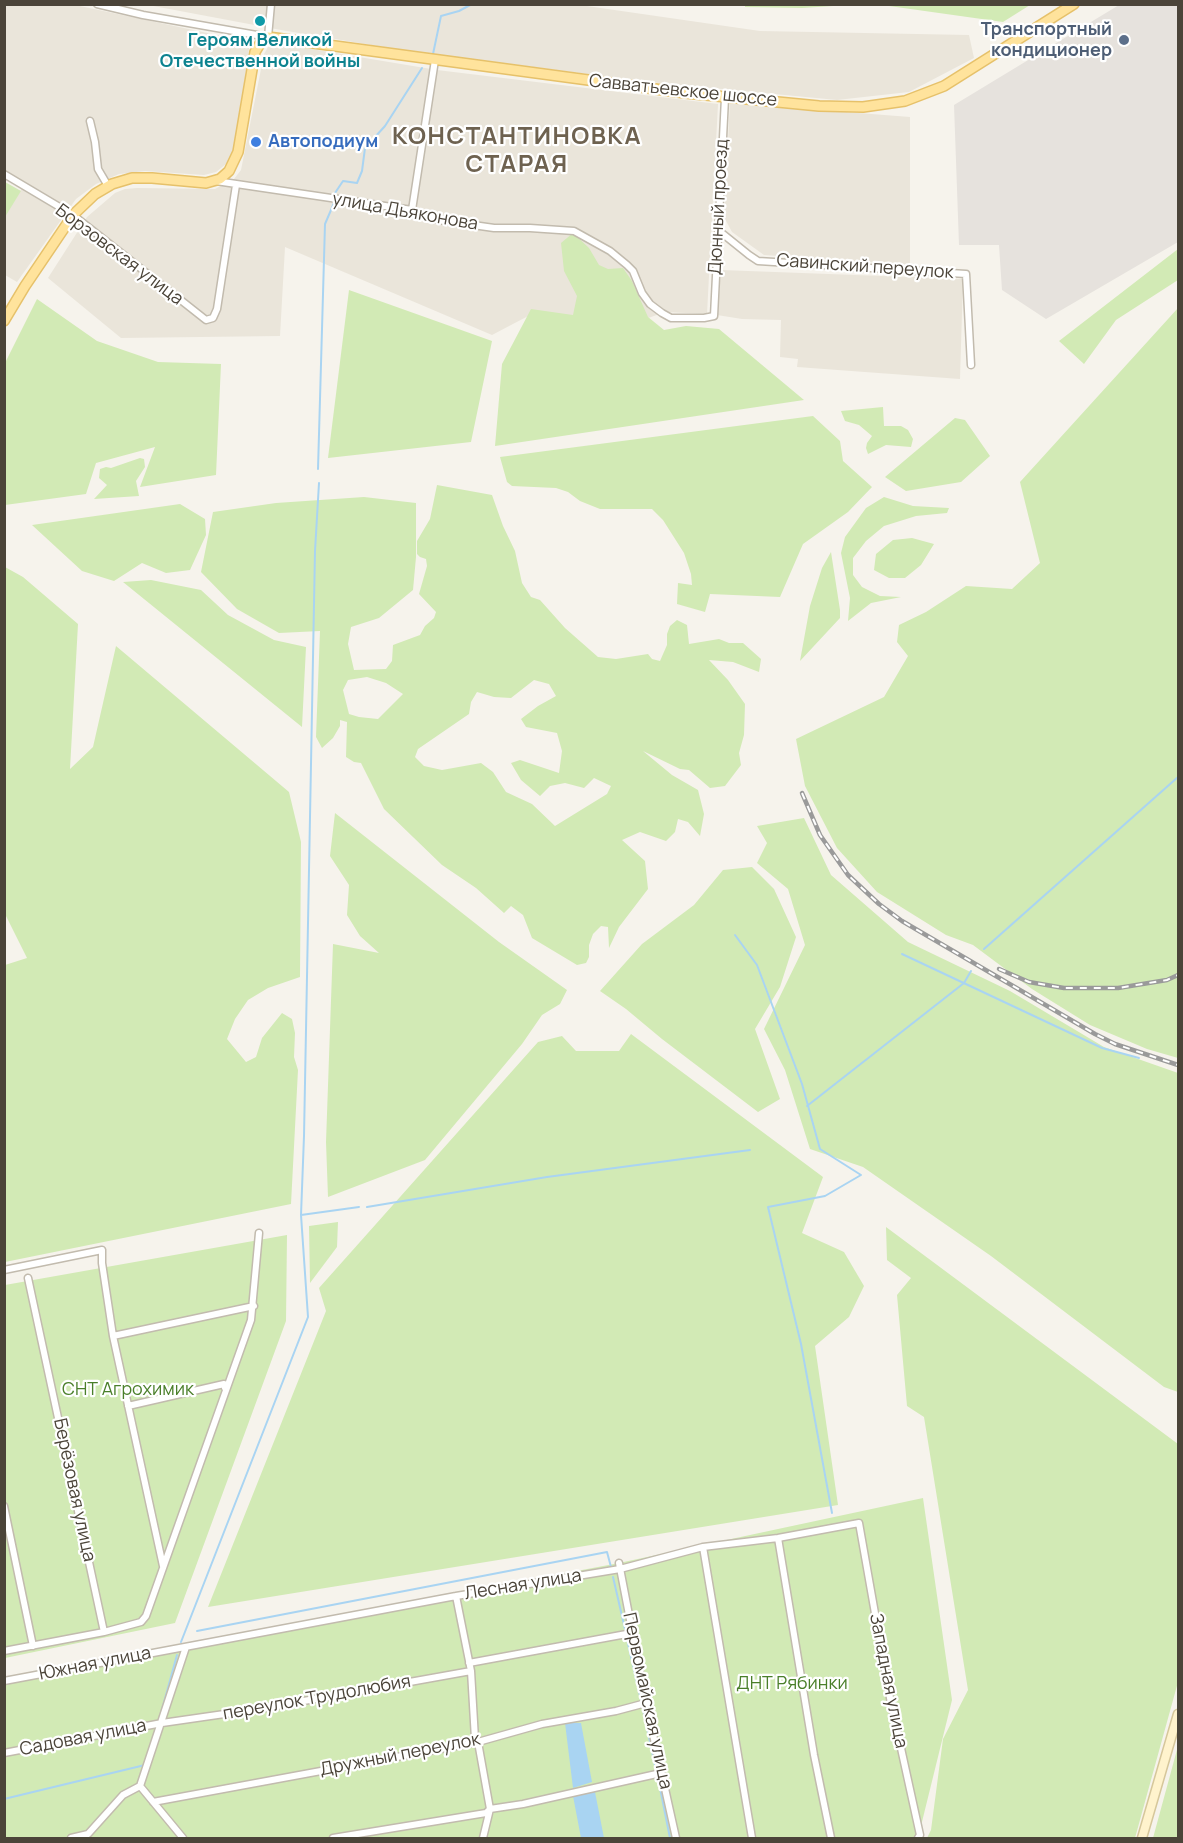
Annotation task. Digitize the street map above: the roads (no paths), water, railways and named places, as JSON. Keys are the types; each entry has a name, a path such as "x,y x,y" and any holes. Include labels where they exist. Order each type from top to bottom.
{"main road":[{"name":"Савватьевское шоссе","path":"268,37 725,98 855,107 880,106 913,99 959,78 1074,4"},
{"path":"216,181 229,171 236,160 254,54 259,44 268,37"},
{"name":"улица Дьяконова","path":"4,321 73,215 89,198 122,180 142,177 204,183 216,181"},
{"path":"1142,1839 1179,1714"}],"street":[{"path":"97,4 143,15 268,37 271,4"},
{"path":"412,210 435,60"},
{"name":"Дюнный проезд","path":"714,316 725,98"},
{"path":"90,121 98,169 108,186"},
{"name":"Борзовская улица","path":"4,174 73,215 206,320 211,319 216,312 236,185"},
{"name":"улица Дьяконова","path":"216,181 412,210 438,220 494,228 574,231 610,251 627,265 633,271 642,293 650,304 662,313 671,318 691,319 714,316"},
{"name":"Савинский переулок","path":"718,230 758,261 966,274 971,366"},
{"path":"4,1651 104,1632 141,1622 146,1616 251,1320 259,1233"},
{"path":"4,1270 102,1250 113,1336 163,1566"},
{"name":"Берёзовая улица","path":"28,1278 104,1632"},
{"path":"113,1336 254,1306"},
{"path":"128,1406 224,1384 225,1388"},
{"path":"4,1506 33,1646"},
{"name":"Лесная улица","path":"186,1647 619,1566 703,1547 778,1538 859,1523"},
{"name":"Западная улица","path":"859,1523 890,1698 920,1835 918,1839"},
{"path":"778,1538 814,1755 831,1839"},
{"path":"703,1547 752,1839"},
{"name":"Первомайская улица","path":"619,1566 676,1839"},
{"path":"456,1596 471,1671 475,1739 478,1742 490,1809 483,1839"},
{"path":"469,1664 632,1633"},
{"path":"71,1839 88,1834 123,1795 140,1786 186,1647"},
{"name":"Южная улица","path":"4,1680 186,1647"},
{"name":"переулок Трудолюбия","path":"162,1723 271,1707 471,1671"},
{"name":"Дружный переулок","path":"153,1802 478,1742 542,1724 616,1711 646,1703"},
{"name":"Садовая улица","path":"4,1753 162,1723"},
{"path":"333,1839 486,1813 490,1809 523,1804 661,1773"},
{"path":"140,1786 183,1839"}],"water":[{"path":"565,1723 581,1723 592,1782 573,1788"},
{"path":"595,1792 604,1838 581,1838 573,1796"}],"waterway":[{"path":"433,54 441,16 459,11 472,4"},
{"path":"335,193 343,181 357,183 362,171 365,148 385,126 422,68"},
{"path":"318,469 325,224 334,203"},
{"path":"181,1642 308,1317 301,1215 315,551 319,483"},
{"path":"984,949 1178,777"},
{"path":"735,935 757,965 802,1084 820,1149 861,1175 825,1196 768,1207 801,1344 832,1513"},
{"path":"902,954 1102,1048 1139,1058"},
{"path":"807,1106 964,983 971,971"},
{"path":"367,1207 547,1177 750,1150"},
{"path":"301,1215 359,1207"},
{"path":"197,1631 607,1552 611,1567"},
{"path":"613,1577 625,1629"},
{"path":"627,1639 641,1700"},
{"path":"161,1713 177,1655"},
{"path":"643,1709 656,1770"},
{"path":"4,1799 145,1765"},
{"path":"658,1778 670,1838"}],"railway":[{"path":"802,793 820,835 848,875 879,904 902,921 1095,1034 1115,1044 1178,1065"},
{"path":"999,969 1029,982 1064,988 1118,988 1167,980 1178,975"}],"place":[{"name":"Героям Великой Отечественной войны","path":"260,21"},
{"name":"Транспортный кондиционер","path":"1124,40"},
{"name":"Автоподиум","path":"256,142"}],"district":[{"name":"КОНСТАНТИНОВКА СТАРАЯ","path":"517,151"}],"park label":[{"name":"СНТ Агрохимик","path":"128,1390"},
{"name":"ДНТ Рябинки","path":"792,1684"}]}
